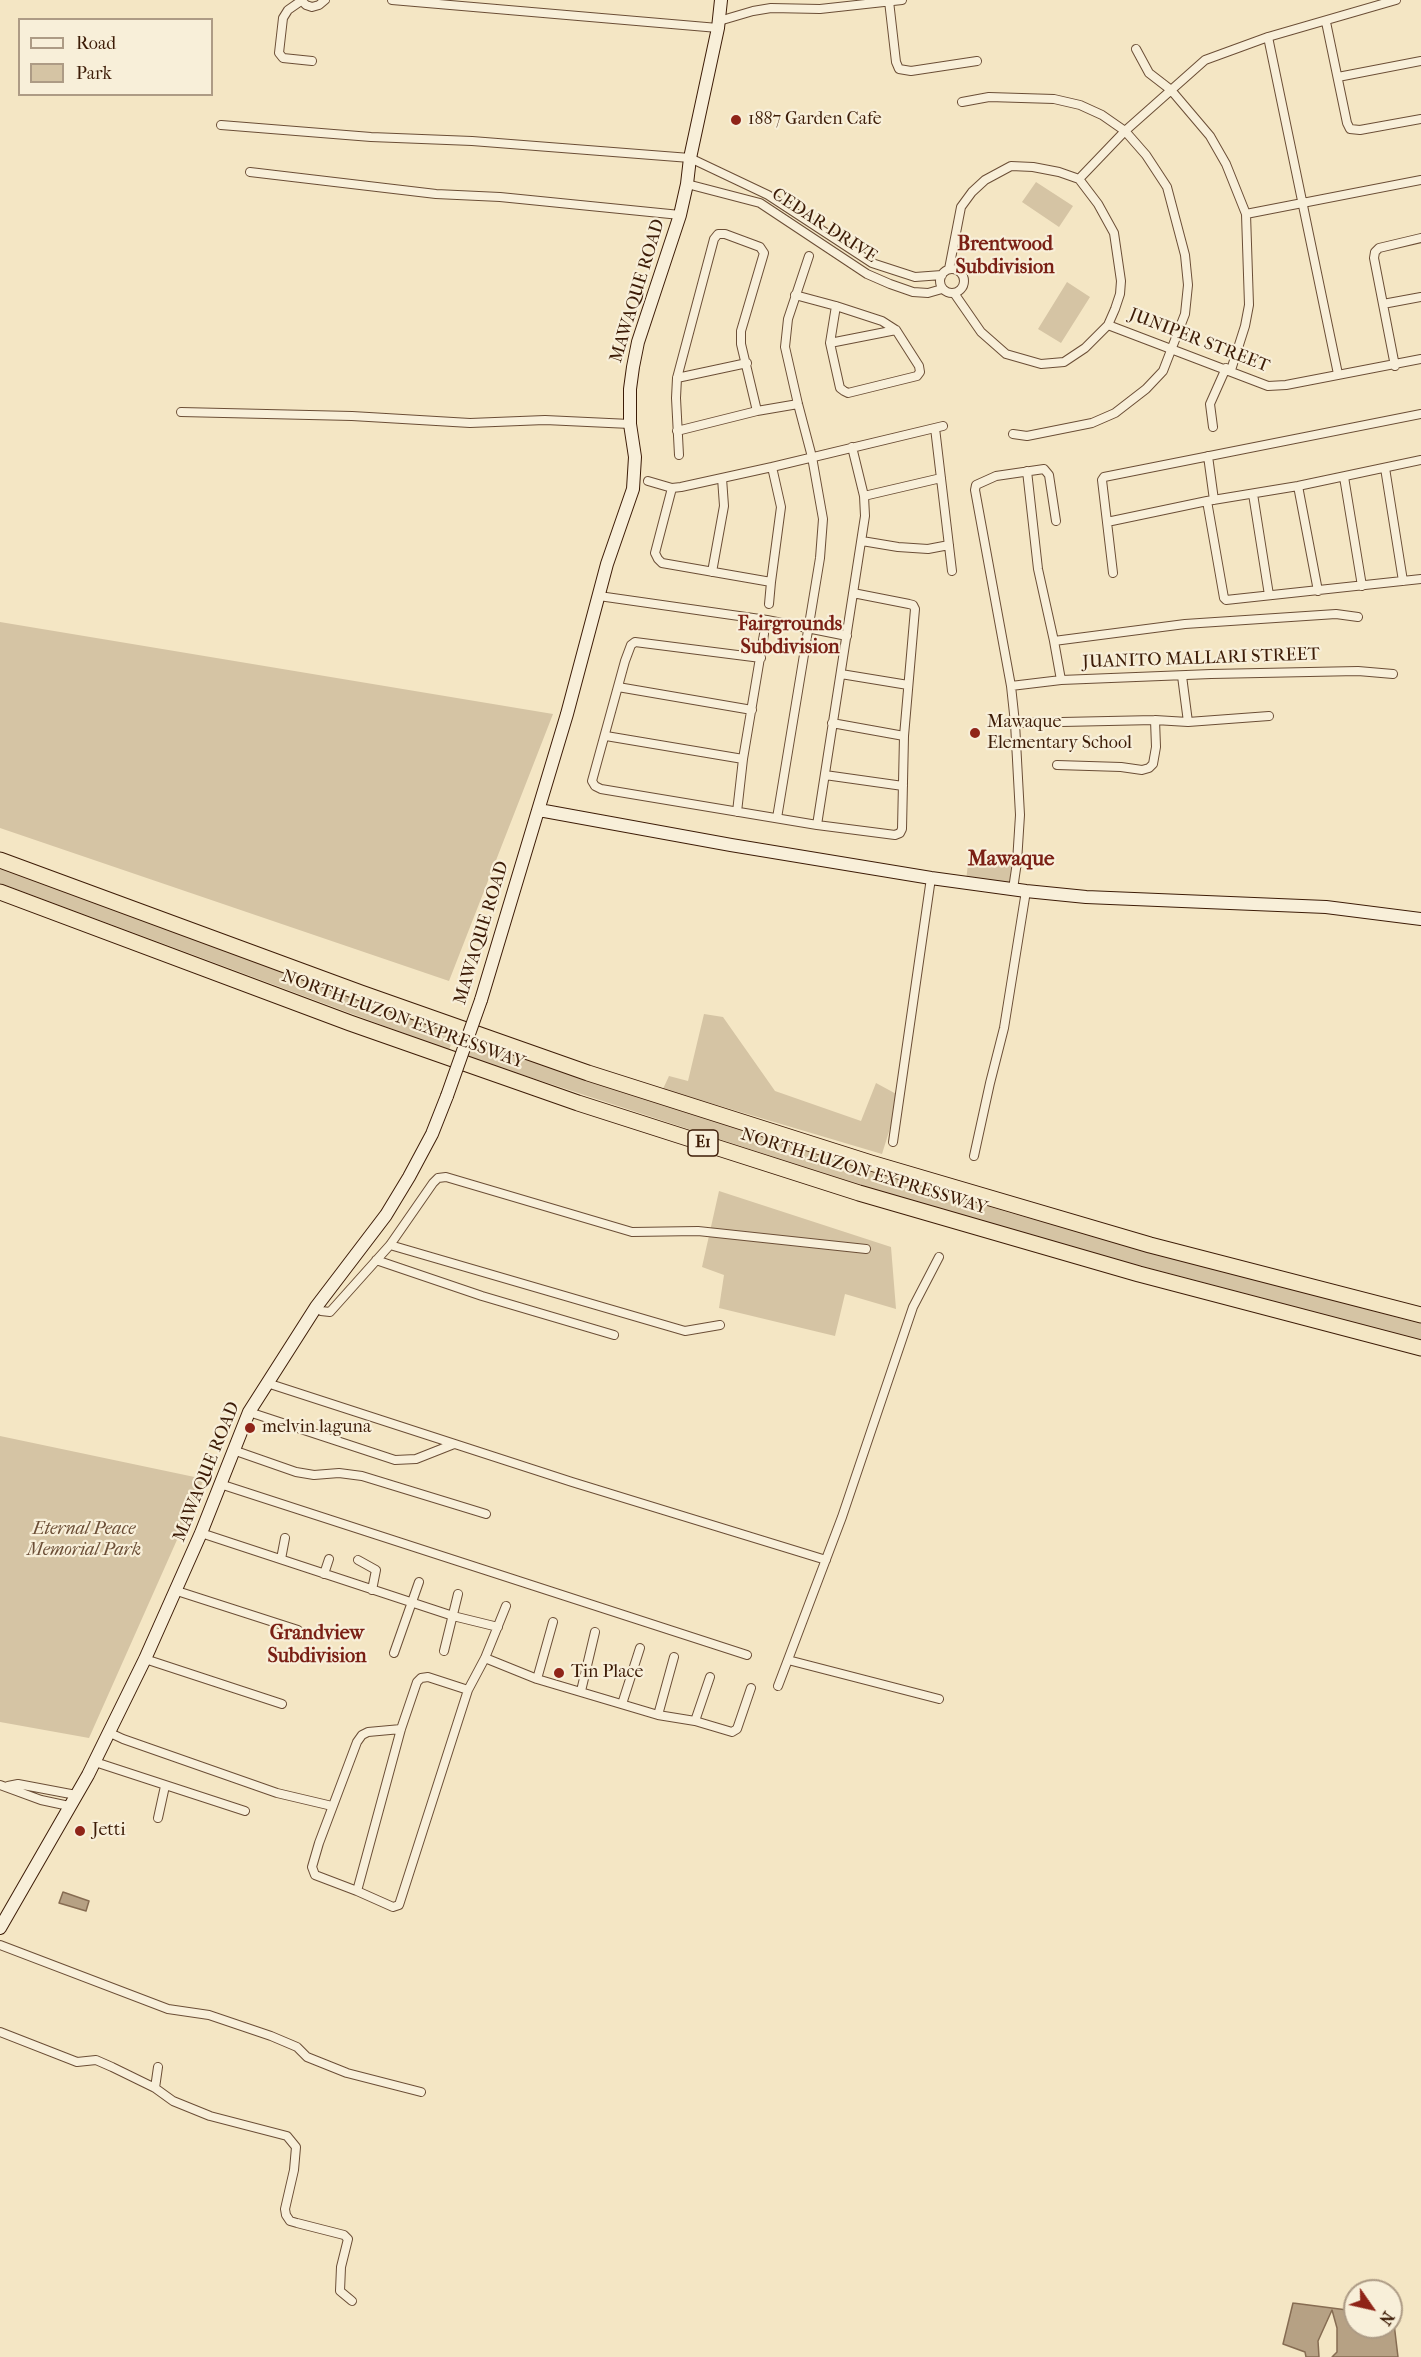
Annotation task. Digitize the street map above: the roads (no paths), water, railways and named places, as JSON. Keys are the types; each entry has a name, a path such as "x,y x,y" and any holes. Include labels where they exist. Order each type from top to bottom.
{"highway":[{"name":"NORTH LUZON EXPRESSWAY","path":"0,860 404,1008 588,1072 848,1156 1150,1245 1421,1315"},
{"name":"NORTH LUZON EXPRESSWAY","path":"0,892 350,1023 578,1103 870,1196 1139,1274 1421,1348"}],"main road":[{"name":"MAWAQUE ROAD","path":"0,1928 73,1801 145,1659 177,1591 249,1412 316,1307 386,1215 432,1134 447,1096 481,1000 539,810 607,564 633,489 635,457 630,424 630,389 638,342 680,214 721,0"},
{"path":"539,810 731,845 1026,891 1086,897 1326,907 1421,919"}],"street":[{"path":"312,61 283,58 279,53 283,18 288,10 301,0 312,7 325,0"},
{"path":"392,0 718,25 772,4 820,9 902,0"},
{"path":"1079,179 1125,131 1205,60 1268,37 1396,0"},
{"path":"889,2 896,62 899,69 911,71 977,61"},
{"path":"1326,21 1350,129 1360,130 1421,119"},
{"path":"1268,37 1338,374"},
{"path":"1136,49 1149,73 1171,90 1210,136 1226,164 1246,214 1249,305 1245,326 1228,369 1210,404 1213,427"},
{"path":"1338,77 1421,61"},
{"path":"962,102 989,97 1054,99 1080,105 1102,115 1125,131 1146,155 1167,187 1182,234 1188,285 1185,314 1163,371 1135,400 1115,413 1092,423 1042,434 1027,436 1013,434"},
{"path":"221,125 690,158"},
{"name":"CEDAR DRIVE","path":"690,158 768,195 872,263 915,277 947,270"},
{"path":"1011,166 1059,172 1079,179 1108,220 1117,245 1120,294 1108,325 1085,348 1064,362 1041,364 1025,361 1006,354 993,344 973,322 954,293 942,289 940,282 947,270 962,207 972,192 985,180 1011,166"},
{"path":"250,172 436,194 500,197 680,214"},
{"path":"1246,214 1421,180"},
{"name":"CEDAR DRIVE","path":"687,184 760,203 867,274 890,284 913,292 928,293 942,289"},
{"path":"679,455 677,378 714,239 718,234 760,247 764,253 741,331 741,344 757,411"},
{"path":"1395,366 1374,258 1375,252 1379,248 1421,238"},
{"path":"777,818 820,558 823,519 813,457 785,347 788,319 809,256"},
{"path":"947,270 959,272 963,278 960,289 954,293"},
{"path":"795,295 836,306 882,321 896,330 919,366 920,372 917,376 848,393 840,388 830,343 836,306"},
{"path":"1383,304 1421,297"},
{"name":"JUNIPER STREET","path":"1108,325 1268,386 1286,385 1338,374 1395,366 1421,359"},
{"path":"830,343 896,330"},
{"path":"677,378 747,363"},
{"path":"677,431 757,411 798,404"},
{"path":"181,412 352,416 470,423 545,420 630,424"},
{"path":"1113,573 1102,480 1104,477 1421,416"},
{"path":"648,481 672,488 772,467 939,427 941,478 952,571"},
{"path":"817,825 862,541 864,496 852,447"},
{"path":"1208,456 1211,500 1224,598 1230,600 1421,579"},
{"path":"1107,522 1421,460"},
{"path":"770,604 781,507 772,467"},
{"path":"1385,468 1403,581"},
{"path":"1027,471 1038,569 1054,640 1060,680"},
{"path":"1013,889 1020,815 1015,723 1011,686 975,490 980,482 996,476 1027,471 1048,471 1056,521"},
{"path":"1344,477 1362,586"},
{"path":"712,572 724,506 722,478"},
{"path":"864,496 941,478"},
{"path":"1298,486 1318,591"},
{"path":"672,488 655,553 662,563 771,582"},
{"path":"1253,494 1269,595"},
{"path":"862,541 928,549 949,545"},
{"path":"761,658 639,641 631,645 592,782 601,789 817,825 895,835 902,829 904,736 915,609 913,605 853,593"},
{"path":"599,596 808,628 846,636"},
{"path":"1054,640 1185,624 1336,614 1358,617"},
{"path":"737,812 743,759 764,634"},
{"name":"JUANITO MALLARI STREET","path":"1011,686 1060,680 1182,676 1359,671 1393,674"},
{"path":"841,674 908,685"},
{"path":"1182,676 1188,722"},
{"path":"618,687 752,710"},
{"path":"1015,723 1155,720 1188,722 1269,716"},
{"path":"1057,765 1142,770 1149,768 1153,764 1156,747 1155,720"},
{"path":"832,723 904,736"},
{"path":"606,736 743,759"},
{"path":"825,775 903,786"},
{"path":"893,1142 931,878"},
{"path":"974,1156 1005,1028 1026,891"},
{"path":"316,1307 321,1311 330,1312 390,1245 433,1183 438,1178 446,1177 632,1232 698,1231 866,1249"},
{"path":"390,1245 685,1331 720,1325"},
{"path":"778,1686 826,1560 912,1307 939,1257"},
{"path":"376,1260 482,1296 614,1335"},
{"path":"267,1383 826,1560"},
{"path":"249,1412 395,1460 416,1459 454,1444"},
{"path":"233,1450 296,1472 314,1475 339,1473 362,1476 486,1514"},
{"path":"220,1484 747,1655"},
{"path":"201,1533 453,1616 498,1627"},
{"path":"281,1559 285,1538"},
{"path":"324,1574 329,1558"},
{"path":"358,1560 376,1570 372,1590"},
{"path":"394,1653 410,1602 419,1582"},
{"path":"177,1591 298,1629"},
{"path":"444,1651 458,1594"},
{"path":"401,1729 368,1732 362,1735 357,1742 319,1843 312,1872 393,1907 399,1905 468,1690 486,1658 506,1606"},
{"path":"537,1679 553,1622"},
{"path":"581,1691 595,1632"},
{"path":"622,1704 639,1648"},
{"path":"486,1658 537,1679 658,1715 695,1721 735,1732 751,1688"},
{"path":"658,1715 674,1658"},
{"path":"145,1659 282,1704"},
{"path":"788,1660 939,1699"},
{"path":"357,1891 401,1729 417,1682 421,1678 428,1677 468,1690"},
{"path":"695,1721 710,1677"},
{"path":"108,1732 277,1793 332,1806"},
{"path":"94,1762 245,1811"},
{"path":"4,1786 18,1784 73,1801"},
{"path":"4,1786 41,1800 73,1801"},
{"path":"158,1818 165,1786"},
{"path":"0,1945 168,2009 208,2015 271,2036 297,2047 307,2057 347,2073 421,2092"},
{"path":"0,2032 77,2062 96,2060 155,2088 173,2101 210,2116 287,2136 294,2141 296,2147 294,2170 285,2209 286,2215 297,2223 344,2235 348,2239 341,2267 340,2291 352,2301"},
{"path":"155,2088 158,2067"}],"place":[{"name":"1887 Garden Cafe","path":"736,120"},
{"name":"Mawaque Elementary School","path":"975,733"},
{"name":"melvin laguna","path":"250,1428"},
{"name":"Tin Place","path":"559,1673"},
{"name":"Jetti","path":"80,1831"}],"district":[{"name":"Brentwood Subdivision","path":"1005,256"},
{"name":"Fairgrounds Subdivision","path":"790,636"},
{"name":"Mawaque","path":"1011,860"},
{"name":"Grandview Subdivision","path":"317,1646"}],"park label":[{"name":"Eternal Peace Memorial Park","path":"84,1540"}]}
